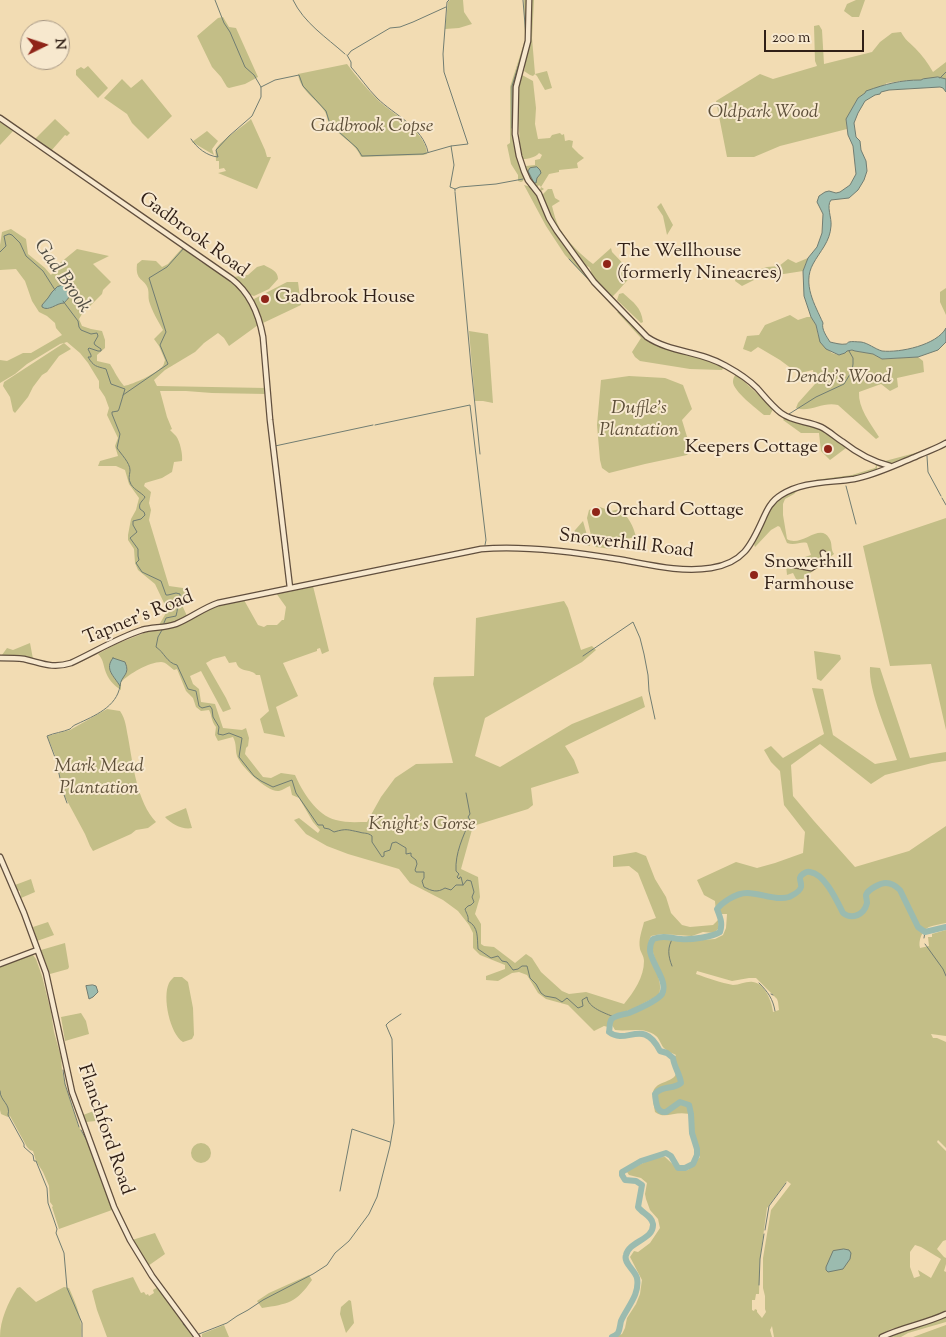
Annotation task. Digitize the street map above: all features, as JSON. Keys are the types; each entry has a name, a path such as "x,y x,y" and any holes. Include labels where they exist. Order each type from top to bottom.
{"street":[{"path":"529,0 528,41 516,87 515,134 518,149 528,180 539,194 557,231 594,282 647,337 667,347 703,355 725,365 748,380 772,406 785,416 820,427 855,451 878,463 892,466"},
{"name":"Gadbrook Road","path":"0,118 232,278 250,299 263,337 270,420 290,588"},
{"name":"Snowerhill Road","path":"290,588 481,549 495,548 547,550 594,555 666,568 692,569 726,565 746,551 754,540 769,506 782,494 800,486 854,479 879,472 946,443"},
{"path":"878,463 879,472"},
{"path":"773,564 789,564 811,568 826,561 823,553"},
{"name":"Tapner's Road","path":"0,658 25,659 52,666 64,665 134,633 178,623 211,605 290,588"},
{"name":"Flanchford Road","path":"0,857 24,913 50,986 72,1092 114,1208 130,1240 152,1276 198,1337"},
{"path":"0,964 37,950"},
{"path":"882,1337 894,1331 946,1314"}],"green space":[{"path":"450,0 463,0 464,12 472,24 459,28 445,29 448,2"},
{"path":"524,0 528,0 527,41 520,62 514,135 525,176 521,182 518,181 518,175 511,164 507,145 510,143 510,87 525,40"},
{"path":"531,0 534,0 532,38 535,74 533,76 524,71 525,68 523,66 530,40"},
{"path":"856,0 865,0 859,17 852,17 844,11 847,4"},
{"path":"223,17 229,27 236,28 258,77 245,84 229,88 212,67 197,36 218,18"},
{"name":"Oldpark Wood","path":"819,25 822,30 824,64 872,52 880,42 892,33 901,32 933,72 946,62 946,79 938,77 887,83 858,98 846,120 847,129 780,146 754,157 727,157 716,101 760,74 773,79 817,66 815,61 814,26"},
{"name":"Gadbrook Copse","path":"347,64 378,100 415,131 421,138 427,154 361,157 352,144 331,126 322,107 305,90 298,74"},
{"path":"88,66 108,88 98,98 76,75 76,70 81,67 84,69"},
{"path":"547,71 552,88 545,90 535,74"},
{"path":"522,75 533,81 536,108 535,124 538,139 550,138 552,135 560,133 564,134 565,141 573,141 572,147 584,158 577,163 578,168 559,170 559,172 549,174 541,187 539,185 535,187 525,169 526,166 535,165 535,160 540,159 542,155 539,153 532,158 523,159 520,149 518,103"},
{"path":"122,79 131,88 142,79 172,116 148,139 132,123 127,114 104,98"},
{"path":"55,119 70,133 67,136 65,135 51,151 35,139"},
{"path":"251,119 267,157 271,157 257,189 218,173 226,171 224,168 219,169 219,161 216,161 218,146"},
{"path":"0,120 14,130 0,145"},
{"path":"207,131 218,141 212,149 214,155 192,142"},
{"path":"524,185 531,187 541,201 549,220 614,308 565,255 546,226"},
{"path":"548,189 552,189 555,198 560,201 552,206 555,218 567,239 579,252 593,264 611,248 612,252 633,274 612,297 596,281 589,267 575,253 558,229 542,195"},
{"path":"661,203 673,225 667,235 663,216 657,207"},
{"path":"11,229 26,239 28,254 51,275 60,263 77,249 109,256 93,264 111,282 79,319 82,326 102,331 105,348 97,355 97,361 110,364 124,386 155,373 163,366 165,360 154,339 163,330 150,305 147,286 137,274 137,264 142,260 156,261 162,267 168,264 183,247 197,259 234,282 251,305 258,325 229,346 218,333 195,352 165,370 154,380 157,386 266,388 266,394 160,391 172,429 170,430 176,436 180,445 182,461 174,462 172,472 162,478 145,483 144,486 151,492 149,520 169,586 183,588 186,597 182,605 187,616 171,624 159,625 166,613 164,603 155,584 138,570 135,563 134,549 128,540 131,519 139,498 129,484 125,470 116,466 98,466 100,461 118,456 115,446 118,438 107,415 109,408 99,388 99,381 88,363 67,342 60,344 27,364 0,383 0,360 7,361 23,353 31,353 62,335 56,328 55,323 39,312 32,301 25,281 16,269 0,270 2,232","holes":["66,284 64,303 57,304 49,309 42,305"]},
{"path":"808,258 803,271 758,278 742,286 735,281 736,277 742,273 779,266 788,259 796,263"},
{"path":"264,265 275,272 278,279 269,289 254,296 248,294 245,288 233,277 248,275 257,267"},
{"path":"287,282 298,282 301,305 263,323 253,301 254,299"},
{"path":"946,288 946,315 940,302 940,292"},
{"path":"623,293 639,309 643,322 641,323 617,300 619,294"},
{"path":"617,312 621,312 643,336 659,346 698,356 724,367 722,370 690,369 640,361 632,352 641,338"},
{"name":"Dendy's Wood","path":"790,315 798,320 811,317 825,347 832,353 839,355 853,350 873,354 882,359 918,357 923,361 924,372 897,378 898,387 890,391 881,384 859,392 860,404 868,421 879,437 876,439 838,405 827,404 806,409 796,408 798,403 815,384 813,370 796,372 758,347 751,352 743,349 747,336 759,335 765,325"},
{"path":"469,331 488,334 493,403 475,401"},
{"path":"64,343 71,349 59,356 47,372 42,375 15,413 10,397 3,386 4,382"},
{"path":"736,374 773,409 770,415 764,415 737,390 733,382"},
{"name":"Duffle's Plantation","path":"629,376 665,378 683,385 692,409 682,420 691,450 687,455 609,473 602,468 600,460 597,425 601,380"},
{"path":"785,418 821,429 846,448 830,460 821,451 819,433 801,433 783,420"},
{"path":"919,452 894,464 877,460 885,461"},
{"path":"874,463 877,464 877,470 871,473 837,480 815,480 852,475 875,468"},
{"path":"800,488 785,499 783,504 787,539 792,541 815,534 825,534 830,540 834,554 798,583 793,573 787,575 786,565 811,555 807,543 787,543 778,526 771,530 755,547 754,544 775,501 783,495"},
{"path":"597,506 611,511 620,509 634,529 636,537 616,541 611,549 596,547 593,544 587,518 589,510"},
{"path":"946,518 946,730 931,664 890,666 863,546"},
{"path":"583,521 590,546 569,540 569,537"},
{"name":"Knight's Gorse","path":"313,586 329,651 322,654 320,648 317,651 283,663 298,696 276,707 285,737 264,733 260,719 269,711 260,675 240,668 236,662 229,663 225,656 206,663 231,709 223,712 201,671 190,676 193,684 199,689 201,702 215,704 223,728 242,730 246,728 249,738 245,754 263,777 271,778 281,773 295,775 311,802 323,814 329,818 348,822 367,822 381,797 395,778 416,764 453,763 433,684 434,677 474,676 476,618 564,601 581,650 592,646 596,650 582,662 485,718 475,756 500,767 572,724 642,696 645,707 565,746 574,760 579,773 531,788 533,805 528,809 473,826 461,869 478,877 480,897 475,914 481,924 481,944 494,947 515,963 526,954 532,958 541,972 562,991 569,994 586,992 624,1004 635,989 644,967 644,959 640,949 640,935 644,922 656,918 638,873 629,866 613,867 613,856 636,852 646,856 655,879 666,897 671,913 682,925 690,927 713,925 718,920 719,928 714,933 703,932 692,936 661,934 651,936 648,943 649,951 659,980 659,995 633,1009 615,1015 610,1019 608,1027 604,1026 594,1031 568,1005 546,999 538,993 527,975 519,972 512,973 498,981 486,980 486,976 505,969 505,965 480,955 473,948 473,933 458,911 443,900 410,883 399,869 348,854 327,846 306,834 294,820 299,818 318,833 320,830 299,798 292,795 290,786 279,791 268,788 255,778 240,761 233,737 218,741 215,735 216,727 209,710 201,711 196,707 193,698 186,691 177,669 174,670 163,662 151,664 134,672 121,682 121,690 109,679 102,659 98,654 116,644 147,632 184,623 213,607 239,600 244,600 258,625 264,627 267,625 277,625 284,620 286,607 276,593 290,592"},
{"path":"30,643 33,659 18,655 2,655 7,648 13,650"},
{"path":"814,651 840,655 841,659 821,681 817,679"},
{"path":"870,667 880,668 910,758 946,752 946,761 885,775 871,784 820,744 791,765 793,796 855,867 909,851 946,826 946,923 927,928 921,936 920,948 929,946 928,937 932,937 932,934 946,930 946,1036 931,1034 933,1038 946,1042 946,1148 938,1140 937,1142 946,1151 946,1240 937,1249 946,1258 944,1271 946,1272 946,1312 935,1318 891,1329 877,1337 774,1337 772,1326 770,1330 772,1337 615,1337 622,1334 627,1318 640,1294 642,1280 630,1257 634,1251 638,1252 650,1243 660,1228 658,1219 650,1210 646,1199 647,1183 641,1178 629,1175 627,1172 655,1158 665,1157 680,1171 688,1170 700,1157 698,1145 694,1138 694,1116 682,1113 663,1115 655,1112 653,1092 658,1085 675,1076 676,1070 672,1060 676,1055 665,1049 657,1037 651,1033 641,1030 615,1030 612,1025 613,1022 649,1005 659,999 664,993 664,981 653,954 653,941 658,938 682,941 715,939 723,935 726,928 727,914 716,914 715,901 704,895 697,880 736,862 757,868 803,853 805,832 784,805 780,771 771,762 764,750 771,746 783,758 824,734 812,688 823,689 833,735 875,764 897,760 884,727 870,677","holes":["697,971 732,981 756,978 777,999 779,1010 773,1012 767,994 757,983 750,982 733,985 696,974","787,1181 791,1184 771,1210 763,1258 763,1288 766,1312 762,1318 757,1310 752,1310 752,1300 755,1300 756,1294 759,1294 760,1259 767,1208","915,1245 941,1259 931,1278 918,1270 920,1276 914,1278 910,1267 910,1252"]},
{"name":"Mark Mead Plantation","path":"107,709 120,711 124,718 140,794 156,822 148,828 136,830 93,851 64,795 55,755 48,736 70,730"},
{"path":"186,808 192,828 177,826 165,817"},
{"path":"31,879 35,892 21,898 20,891 17,890 15,885"},
{"path":"48,922 54,935 37,941 33,927"},
{"path":"65,943 69,967 68,969 50,974 41,950"},
{"path":"33,955 36,959 42,976 61,1057 66,1088 78,1125 87,1142 112,1210 59,1229 53,1206 50,1202 49,1186 33,1151 27,1147 10,1116 1,1114 0,1110 0,967"},
{"path":"174,977 182,977 188,982 193,1008 194,1035 192,1039 183,1042 174,1031 168,1015 167,989 169,982"},
{"path":"81,1013 86,1021 89,1034 65,1041 61,1017"},
{"path":"102,1108 105,1120 86,1122 83,1115"},
{"path":"201,1143 208,1146 211,1153 208,1160 201,1163 194,1160 191,1153 194,1146"},
{"path":"155,1233 165,1254 148,1266 132,1240"},
{"path":"309,1275 312,1280 301,1294 291,1301 262,1308 257,1301 269,1293"},
{"path":"133,1277 141,1293 144,1292 146,1295 148,1294 149,1296 154,1293 153,1290 158,1287 194,1337 107,1337 92,1291"},
{"path":"20,1287 36,1302 64,1287 69,1288 80,1318 81,1337 0,1337 1,1324 5,1312 17,1288"},
{"path":"349,1300 351,1301 354,1323 346,1333 340,1314 341,1307"},
{"path":"946,1316 946,1322 908,1333 901,1337 889,1337 894,1334"},
{"path":"224,1325 229,1337 202,1337 202,1334"},
{"path":"946,1325 946,1337 913,1337"}],"shaded area":[{"path":"938,77 946,79 946,92 940,87 889,90 881,92 865,101 854,123 856,137 860,141 867,171 858,190 849,198 831,200 829,209 830,232 827,242 813,264 810,272 809,287 813,302 830,342 846,344 849,342 861,342 882,351 898,351 927,343 935,339 946,328 946,342 938,350 918,357 882,359 873,354 852,350 839,355 826,349 820,342 816,325 811,317 804,296 803,271 808,258 817,247 822,233 823,214 817,202 819,196 829,191 840,192 850,185 856,174 853,146 848,135 846,119 858,98 866,91 893,83"},
{"path":"537,167 541,173 536,183 534,183 528,171 530,168"},
{"path":"66,284 72,290 64,303 50,308 42,307 57,287"},
{"path":"113,658 125,662 127,666 120,686 109,666"},
{"path":"86,986 96,986 98,992 89,999"},
{"path":"849,1250 851,1253 850,1259 843,1269 828,1272 826,1267 833,1251"}],"waterway":[{"path":"191,139 203,151 218,157 216,150 252,116 261,97 261,87 254,75 245,67 215,0"},
{"path":"293,0 309,23 345,54"},
{"path":"449,0 447,2 443,54 444,72 468,144 451,146 454,165 450,187 455,189 455,191"},
{"path":"523,0 526,37"},
{"path":"348,55 351,51 390,28 400,27 446,7"},
{"path":"512,128 512,86 524,48"},
{"path":"347,55 351,62 351,67 370,91 414,128 425,143 428,152"},
{"path":"940,78 946,72"},
{"path":"261,87 275,80 299,75 303,86 326,111 330,124 357,148 362,156 423,154 451,146"},
{"path":"455,189 523,179"},
{"path":"455,192 480,454"},
{"name":"Gad Brook","path":"0,252 6,246 4,236 12,235 20,243 26,256 43,271 55,290"},
{"path":"123,395 168,364 160,345 166,332 149,278 167,267 184,248"},
{"path":"569,259 588,279"},
{"name":"Gad Brook","path":"63,301 78,321 81,330 91,334 97,333 98,336 94,343 101,351 88,349 91,355 91,357 88,357 92,363 95,366 106,369 111,384 125,389 118,411 112,412 112,414 120,434 117,448 129,464 130,482 145,497 140,504 140,509 145,515 141,519 133,521 137,532 130,538 138,549 139,560 136,563 142,572 161,581 166,595 180,594 176,616 166,618 164,623"},
{"path":"630,315 650,336"},
{"path":"789,414 816,397 844,384 852,371 853,358 849,351"},
{"path":"375,425 470,405 486,540 485,545"},
{"path":"275,446 373,425"},
{"path":"927,456 928,472 941,496"},
{"path":"846,486 856,524"},
{"path":"942,498 946,505"},
{"path":"583,656 633,622 644,654 655,719"},
{"name":"Gad Brook","path":"162,630 156,647 171,662 177,665 188,689 196,691 199,706 202,708 210,706 213,717 219,727 218,734 229,733 242,738 239,757 254,776 273,787 292,780 296,793 318,825 323,825 324,828 334,832 347,830 369,834 372,836 372,842 382,857 384,852 390,850 392,843 396,842 406,848 406,854 411,853 411,856 416,860 416,872 424,872 422,881 424,887 434,891 445,888 451,890 456,885 463,885 467,880 471,881 474,902 465,909 468,921 472,923 476,930 478,949 491,958 498,956 502,961 507,962 513,970 527,966 530,978 545,996 556,998 562,1002 567,998 578,1008 583,1006 582,1000 587,997 590,1004 594,1007 614,1017"},
{"path":"67,803 56,760 47,736 70,729 104,710 114,700 120,686"},
{"path":"463,885 461,877 459,879 457,877 459,874 456,871 456,864 460,845 470,820 468,817 470,814 466,793"},
{"path":"612,1337 618,1333 621,1321 637,1290 637,1278 626,1261 626,1255 632,1246 650,1234 653,1224 651,1219 638,1207 642,1185 636,1181 625,1180 622,1172 641,1161 666,1153 671,1156 678,1168 685,1168 693,1164 697,1155 689,1105 680,1102 666,1112 663,1112 658,1109 656,1103 655,1094 658,1091 681,1083 673,1058 667,1053 660,1051 654,1041 647,1036 641,1034 622,1036 609,1032 612,1018 629,1013 662,994 663,983 650,950 653,939 664,937 690,939 717,934 720,932 721,926 717,909 721,904 745,893 779,898 789,897 799,890 801,887 800,877 806,872 821,878 846,915 854,916 863,911 867,903 867,893 878,885 888,883 900,890 918,927 925,932 946,927"},
{"path":"924,938 925,932"},
{"path":"672,966 669,952 673,938"},
{"path":"925,944 946,976"},
{"path":"759,983 770,996 775,1011"},
{"path":"199,1334 227,1323 263,1300 327,1265 335,1253 349,1241 369,1214 377,1197 394,1123 392,1039 386,1025 401,1014"},
{"path":"63,1070 65,1084 79,1127"},
{"path":"0,1091 7,1105 8,1115 24,1147 33,1155 47,1188 48,1203 57,1229 56,1233 64,1253 67,1288 82,1323 82,1337"},
{"path":"340,1191 352,1129 390,1142"},
{"path":"81,1130 101,1178"},
{"path":"765,1230 769,1206 786,1183"},
{"path":"759,1285 760,1259 764,1234"},
{"path":"183,1324 192,1334"}],"place":[{"name":"The Wellhouse (formerly Nineacres)","path":"607,264"},
{"name":"Gadbrook House","path":"265,299"},
{"name":"Keepers Cottage","path":"828,449"},
{"name":"Orchard Cottage","path":"596,512"},
{"name":"Snowerhill Farmhouse","path":"754,575"}]}
